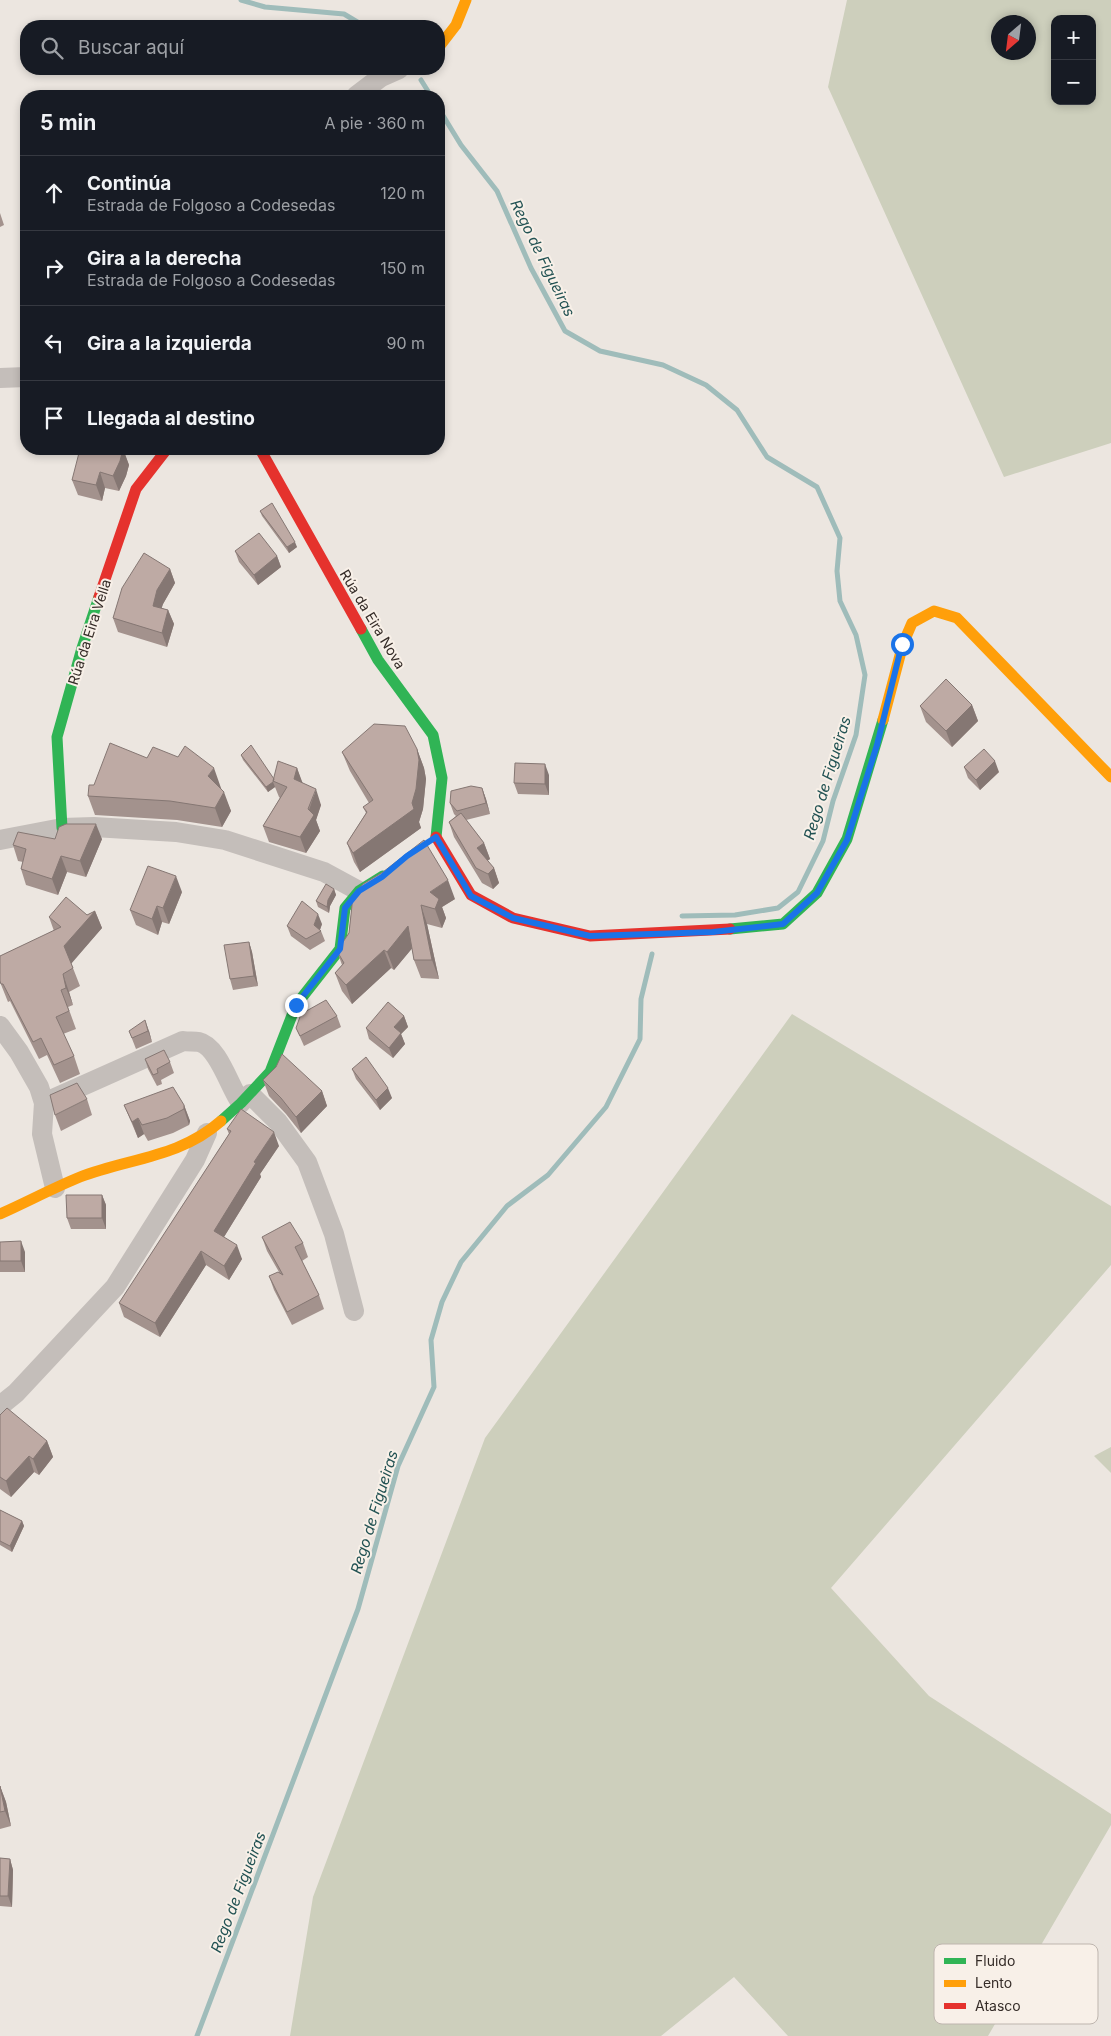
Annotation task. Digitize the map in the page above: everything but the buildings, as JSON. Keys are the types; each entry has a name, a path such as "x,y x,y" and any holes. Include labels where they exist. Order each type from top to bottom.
{"street":[{"path":"445,41 452,33 462,14 466,0"},
{"path":"364,90 386,75"},
{"path":"0,378 20,378"},
{"name":"Rúa da Eira Vella","path":"62,828 57,736 82,648 136,489 162,455"},
{"name":"Rúa da Eira Nova","path":"263,455 378,660 433,735 442,778 432,839 471,896 513,918 590,936 713,932 783,924 817,893 847,840 877,745 902,644 912,622 934,611 957,618 1111,777"},
{"path":"0,840 62,828 94,827 176,832 225,840 324,872 359,891"},
{"path":"0,1214 81,1177 179,1148 207,1134 246,1099 270,1072 296,1005 340,949 345,908 359,891 382,877 394,866"},
{"path":"0,1026 19,1052 39,1087 44,1103 42,1134 55,1188"},
{"path":"44,1103 183,1041 201,1042 215,1054 234,1093 246,1099 278,1122 307,1162 334,1234 354,1311"},
{"path":"0,1406 16,1393 114,1288 195,1160 207,1134"}],"green space":[{"path":"847,0 1111,0 1111,443 1004,477 828,87"},
{"path":"792,1014 1111,1206 1111,1265 831,1588 929,1696 1111,1814 1111,1825 1042,1944 934,1944 934,2024 995,2024 988,2036 788,2036 734,1977 661,2036 290,2036 313,1897 485,1438"},
{"path":"1111,1447 1111,1473 1094,1456"}],"waterway":[{"name":"Rego de Figueiras","path":"241,0 265,7 344,14 354,20"},
{"name":"Rego de Figueiras","path":"421,80 427,90"},
{"name":"Rego de Figueiras","path":"445,119 461,145 497,191 531,268 565,331 600,351 663,365 706,385 737,410 767,457 817,487 840,538 837,571 840,601 856,635 865,675 856,735 833,801 823,841 798,892 778,908 735,915 682,916"},
{"name":"Rego de Figueiras","path":"197,2036 358,1609 398,1466 434,1387 431,1340 442,1302 461,1262 507,1206 548,1175 606,1107 640,1039 641,999 652,954"}],"traffic: fast":[{"path":"62,828 57,737 82,648 99,597"},
{"path":"361,629 378,660 433,735 442,778 436,837"},
{"path":"730,929 783,924 817,893 847,839 883,720"},
{"path":"221,1121 270,1072 296,1005 340,949 345,908 359,891 383,876"}],"traffic: slow":[{"path":"445,39 456,25 466,0"},
{"path":"883,720 903,644 912,623 934,611 957,618 1111,777"},
{"path":"0,1214 80,1177 153,1156 188,1143 221,1121"}],"traffic: jam":[{"path":"99,597 136,489 162,455"},
{"path":"263,455 361,629"},
{"path":"436,837 471,895 513,918 590,936 730,929"}],"route":[{"path":"296,1005 340,949 345,908 359,891 382,877 407,856 436,837 471,896 513,918 590,936 713,932 783,924 817,893 847,840 877,745 902,644"}]}
